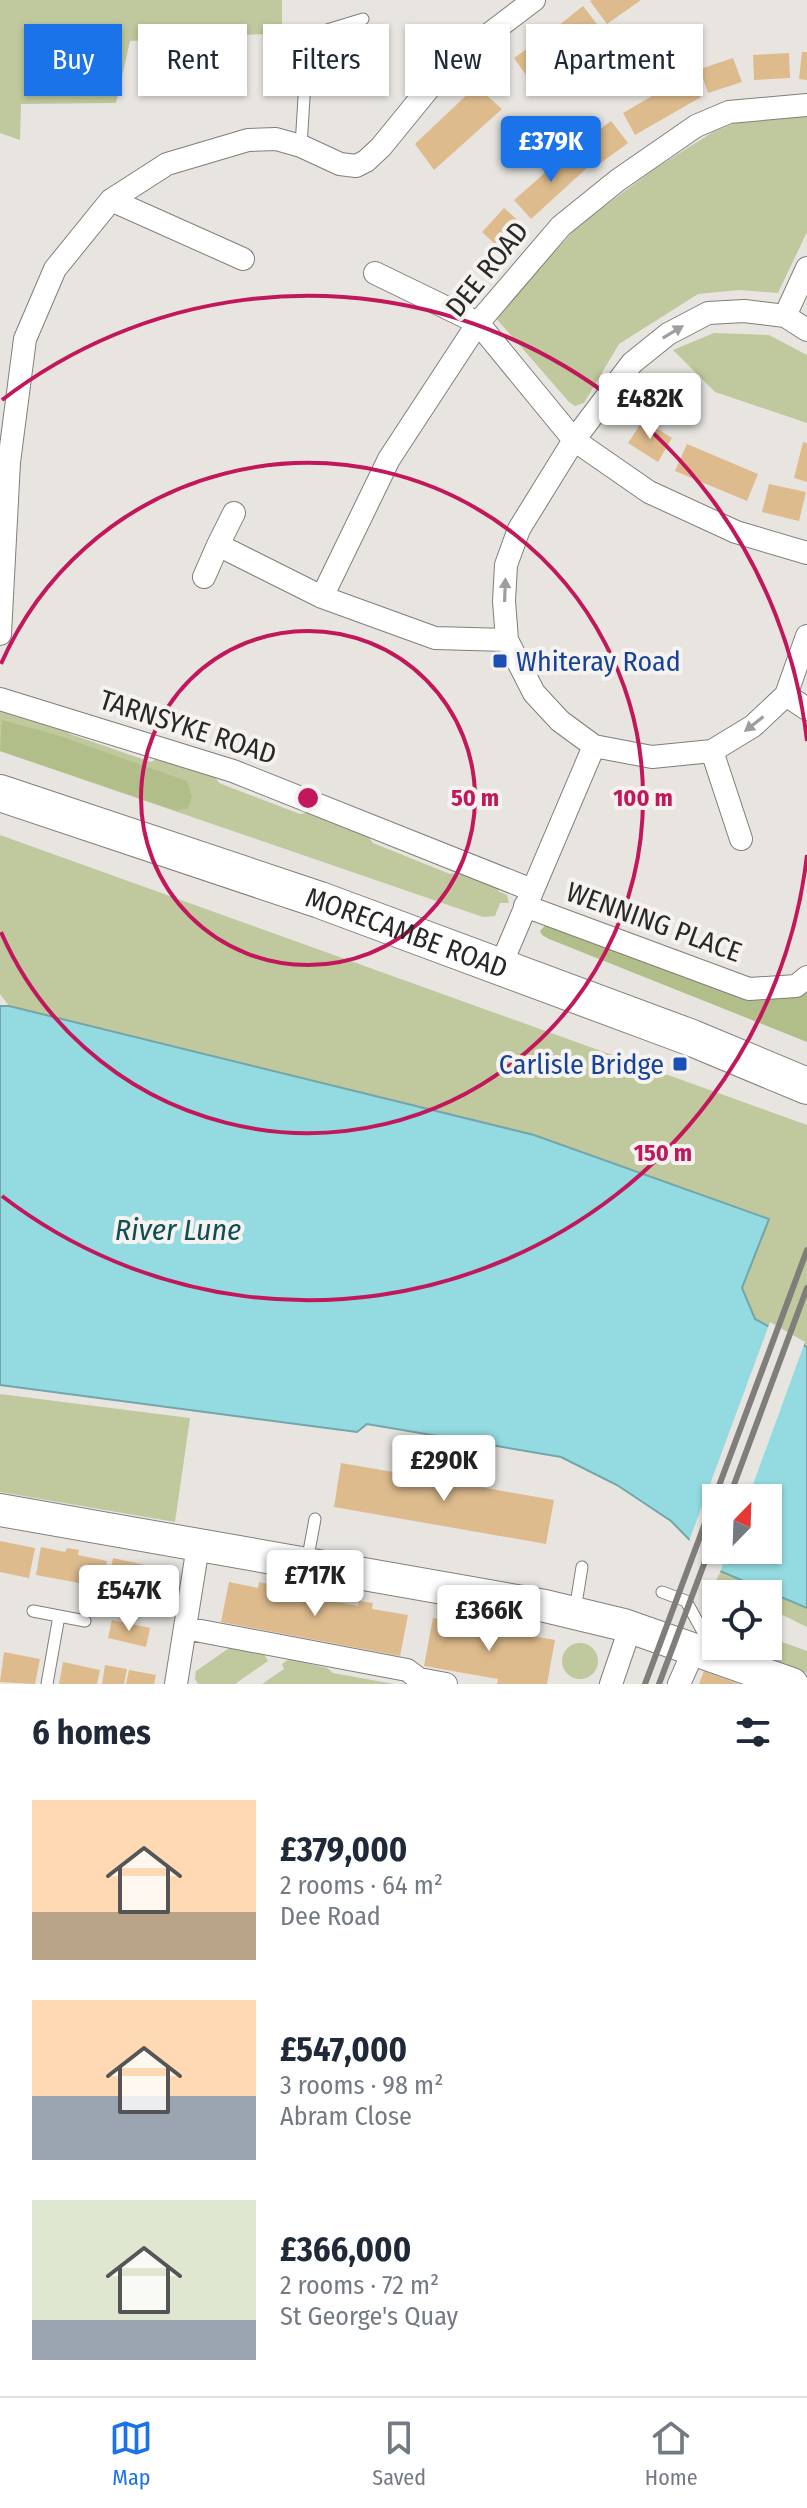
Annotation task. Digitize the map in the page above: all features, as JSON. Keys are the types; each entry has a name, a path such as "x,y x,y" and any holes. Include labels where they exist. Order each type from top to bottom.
{"main road":[{"name":"MORECAMBE ROAD","path":"0,793 320,900 692,1038 807,1086"}],"street":[{"path":"0,634 5,462 25,339 55,269 111,200 167,164 248,140 276,139 349,166 366,161 447,66 534,0"},
{"name":"DEE ROAD","path":"322,597 389,459 478,323 561,226 618,180 696,126 729,112 807,105"},
{"path":"111,200 243,259"},
{"path":"785,316 807,268"},
{"path":"375,273 478,323 574,440 649,492 736,532 807,553"},
{"path":"807,330 785,316 744,311 708,313 668,334 632,363 574,440 519,529 506,565 504,601 507,640 534,693 560,721 594,746 652,757 712,751 753,726 786,695 807,636"},
{"path":"204,577 234,513"},
{"path":"218,545 322,597 435,638 507,640"},
{"path":"786,695 807,709"},
{"name":"TARNSYKE ROAD","path":"0,699 233,771 529,898"},
{"path":"500,967 594,746"},
{"path":"712,751 741,839"},
{"name":"WENNING PLACE","path":"529,898 749,989 796,986 807,977"},
{"path":"0,1510 574,1613 624,1625 702,1653"},
{"path":"176,1684 198,1546"},
{"path":"185,1628 407,1670 419,1679 446,1684"},
{"path":"611,1684 625,1643"},
{"path":"679,1684 702,1658"},
{"path":"723,1660 792,1684"}],"lane":[{"path":"301,146 307,49 314,34 363,19"},
{"path":"307,1565 315,1519"},
{"path":"574,1613 582,1567"},
{"path":"662,1592 686,1601 702,1643"},
{"path":"33,1611 85,1621"},
{"path":"47,1684 59,1616"}],"green space":[{"path":"0,0 282,0 282,24 263,24 263,34 247,35 247,24 138,24 138,41 130,41 122,76 122,24 24,24 24,96 118,96 116,103 21,104 20,140 0,133"},
{"path":"807,117 807,232 778,293 739,290 698,294 619,344 584,403 575,406 569,402 495,317 578,226 656,168 713,132 740,121"},
{"path":"714,333 769,335 807,355 807,423 715,392 673,350"},
{"path":"0,707 57,724 70,734 151,762 162,756 212,772 219,783 300,814 315,811 363,830 373,843 450,874 463,871 501,886 498,891 507,895 509,903 500,903 495,916 483,917 0,751"},
{"path":"2,720 57,735 187,781 192,797 188,808 177,811 0,751"},
{"path":"0,835 807,1125 807,1347 755,1319 742,1288 769,1219 534,1135 9,1006 0,994"},
{"path":"547,923 753,997 807,980 807,1042 549,939 540,931"},
{"path":"0,1394 190,1418 175,1522 0,1492"},
{"path":"720,1571 741,1580 717,1580"},
{"path":"782,1597 807,1608 807,1627 782,1615"},
{"path":"782,1642 807,1651 807,1673 773,1660 782,1660"},
{"path":"580,1643 592,1649 598,1661 592,1673 580,1679 568,1673 562,1661 568,1649"},
{"path":"229,1648 264,1654 268,1661 235,1684 198,1684 196,1671"},
{"path":"289,1659 327,1668 333,1673 394,1684 262,1684 284,1669 282,1664"}],"water":[{"name":"River Lune","path":"0,1006 534,1135 769,1219 742,1288 755,1319 807,1347 807,1608 782,1597 782,1580 741,1580 720,1571 713,1564 782,1564 782,1484 702,1484 702,1553 671,1521 617,1485 561,1457 367,1424 357,1432 0,1385"}],"pier":[{"path":"770,1322 805,1342 753,1484 710,1484"},
{"path":"702,1506 702,1558 688,1544"},
{"path":"708,1564 723,1564 719,1575"}],"building":[{"path":"592,0 641,0 607,24"},
{"path":"583,6 597,24 560,24"},
{"path":"526,50 526,75 514,58"},
{"path":"802,52 807,52 807,80 799,79"},
{"path":"789,53 790,78 754,80 753,55"},
{"path":"733,58 742,82 708,93 703,68"},
{"path":"465,96 487,96 502,109 434,170 415,144"},
{"path":"652,96 701,97 635,135 623,113"},
{"path":"611,121 628,143 598,165 582,143"},
{"path":"572,149 588,167 531,219 514,200"},
{"path":"504,208 522,224 500,249 482,232"},
{"path":"657,373 682,389 661,420 637,404"},
{"path":"643,420 672,438 658,462 628,443"},
{"path":"803,442 807,443 807,482 794,478"},
{"path":"687,444 758,474 747,501 675,471"},
{"path":"769,484 806,492 799,521 762,512"},
{"path":"341,1463 554,1500 546,1544 334,1507"},
{"path":"0,1541 35,1548 29,1578 0,1572"},
{"path":"41,1547 65,1552 67,1548 79,1550 78,1555 107,1561 101,1587 36,1575"},
{"path":"113,1558 173,1571 167,1600 107,1588"},
{"path":"229,1582 258,1588 259,1582 274,1585 273,1590 358,1606 359,1601 373,1603 372,1609 408,1615 400,1656 221,1622"},
{"path":"433,1618 555,1640 547,1684 497,1684 498,1679 424,1666"},
{"path":"112,1620 150,1628 146,1647 108,1638"},
{"path":"4,1652 40,1659 35,1684 0,1682"},
{"path":"63,1662 100,1670 97,1684 59,1684"},
{"path":"105,1665 127,1669 124,1684 102,1684"},
{"path":"129,1670 156,1675 154,1684 126,1684"},
{"path":"704,1671 739,1684 699,1684"}],"railway":[{"path":"645,1684 807,1250"},
{"path":"734,1484 807,1288"},
{"path":"659,1684 704,1564"}],"place":[{"name":"Whiteray Road","path":"500,661"},
{"name":"Carlisle Bridge","path":"680,1064"}]}
